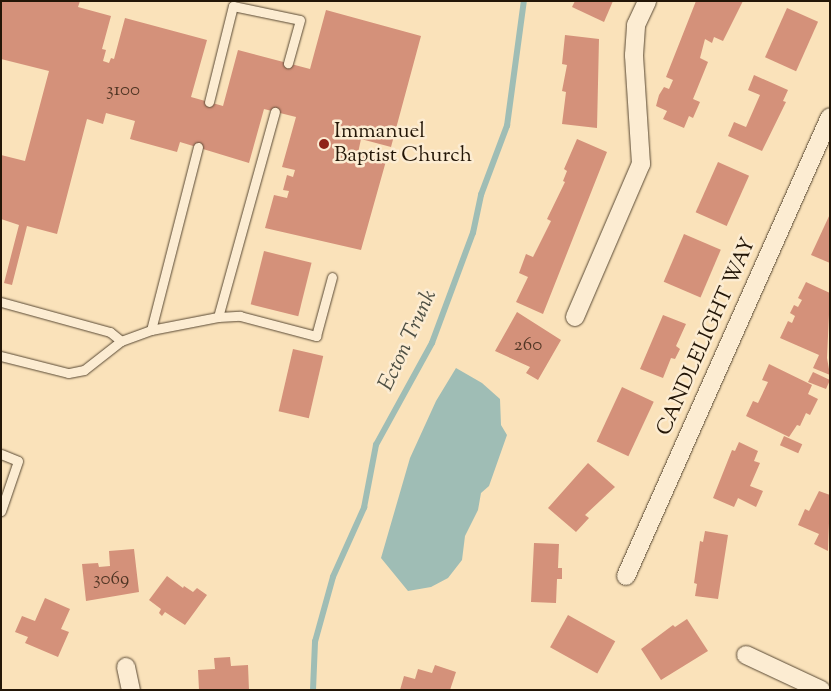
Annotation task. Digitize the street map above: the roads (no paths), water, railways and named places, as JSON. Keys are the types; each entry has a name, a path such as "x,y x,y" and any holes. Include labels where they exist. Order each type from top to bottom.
{"street":[{"path":"575,318 641,164 634,55 636,25 646,1"},
{"name":"CANDLELIGHT WAY","path":"626,576 830,117"},
{"path":"746,655 821,690"},
{"path":"126,667 131,690"}],"lane":[{"path":"225,1 300,20 288,63"},
{"path":"209,102 233,4"},
{"path":"218,317 276,112"},
{"path":"151,330 198,147"},
{"path":"1,356 68,373 84,370 121,340 151,330 218,317 240,316 316,336 332,277"},
{"path":"1,302 110,332 121,340"},
{"path":"1,454 18,461 1,511"}],"water":[{"path":"456,368 482,383 500,399 501,425 507,435 489,486 481,493 478,510 465,536 462,560 448,578 431,587 408,591 381,558 410,458 436,401"}],"waterway":[{"name":"Ecton Trunk","path":"313,690 315,642 333,577 364,508 376,445 432,343 473,233 481,195 507,126 524,1"}],"place":[{"name":"Immanuel Baptist Church","path":"324,144"}]}
